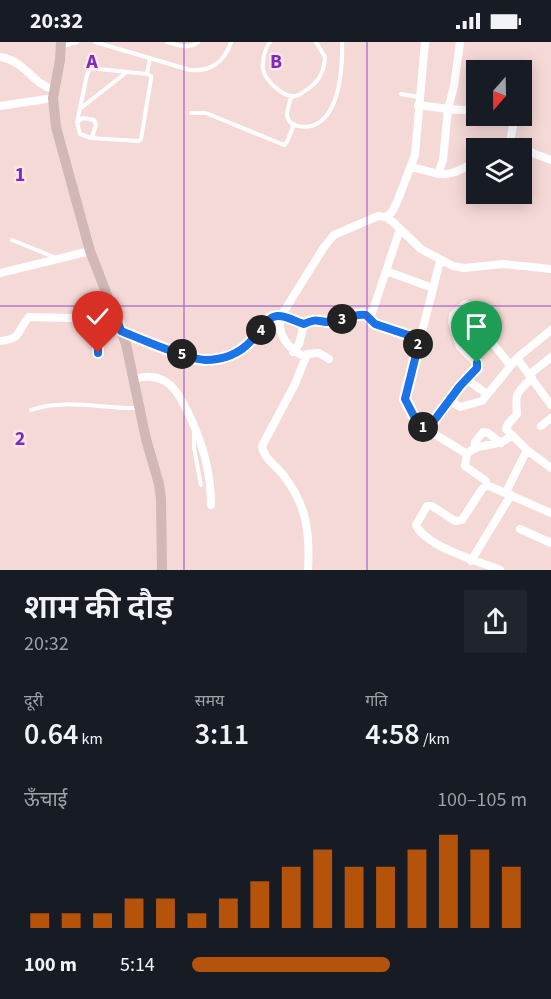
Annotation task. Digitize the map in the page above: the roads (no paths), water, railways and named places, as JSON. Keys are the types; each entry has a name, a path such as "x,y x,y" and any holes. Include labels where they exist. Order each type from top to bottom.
{"street":[{"path":"386,217 392,212 397,202 415,155 425,42"},
{"path":"438,174 443,160 448,109 454,86 460,42"},
{"path":"61,44 53,94 56,127 90,250 126,344 161,499 162,570"},
{"path":"0,57 21,65 40,85 53,94"},
{"path":"0,106 53,94"},
{"path":"419,101 448,109 466,110"},
{"path":"532,153 551,160"},
{"path":"412,167 438,174 455,174 466,168"},
{"path":"306,357 293,352 280,328 281,316 334,235 378,216 386,217 421,249 440,261 464,268 503,264 551,269"},
{"path":"121,331 190,357 207,360 234,355 252,341 272,318 281,316 304,324 312,320 334,322 354,315 372,314 400,230"},
{"path":"0,273 90,250"},
{"path":"440,261 405,399 417,422 467,454"},
{"path":"387,272 433,288"},
{"path":"427,430 478,365 460,347 452,318 465,304 471,306 478,325 510,365"},
{"path":"366,315 375,324 420,339"},
{"path":"0,341 13,340 19,336 29,317 117,319"},
{"path":"293,352 299,345 304,324"},
{"path":"449,400 460,407 468,403 479,403 510,365 551,330"},
{"path":"308,570 309,534 302,506 295,490 265,456 262,446 295,384 307,354 315,352 329,359"},
{"path":"549,463 527,450 511,435 507,427 517,414 514,401 516,396 530,377 551,357"},
{"path":"517,358 551,405"},
{"path":"133,379 150,376 175,387 184,401 204,452 209,474 211,506"},
{"path":"466,379 487,394"},
{"path":"541,426 551,418"},
{"path":"474,449 475,442 483,432 501,443"},
{"path":"511,435 501,443 474,449 467,454 465,466 486,481 487,485 551,513"},
{"path":"471,561 508,493 527,450"},
{"path":"487,485 462,520 455,521 432,506 427,506 416,525 426,536 471,561 500,570"},
{"path":"520,529 551,543"}],"lane":[{"path":"61,44 77,42"},
{"path":"95,42 190,70 201,71 214,67 224,56 231,42"},
{"path":"167,42 187,47 198,42"},
{"path":"175,45 181,42"},
{"path":"270,42 263,62 264,72 280,91 291,96 296,96 313,87 320,79 325,57 316,42"},
{"path":"291,96 287,116 290,123 309,127 321,122 331,108 341,77 342,42"},
{"path":"147,74 150,58"},
{"path":"90,68 147,74 151,76 151,79 139,141 91,138 80,134 77,122 90,68"},
{"path":"80,108 126,72"},
{"path":"401,94 419,101"},
{"path":"191,113 206,113 284,145 294,124"},
{"path":"77,122 83,118 94,120 96,125 91,138"},
{"path":"12,240 58,259"},
{"path":"98,319 98,353"},
{"path":"31,410 53,404 118,409 139,408"},
{"path":"195,426 193,437 201,485"}]}
